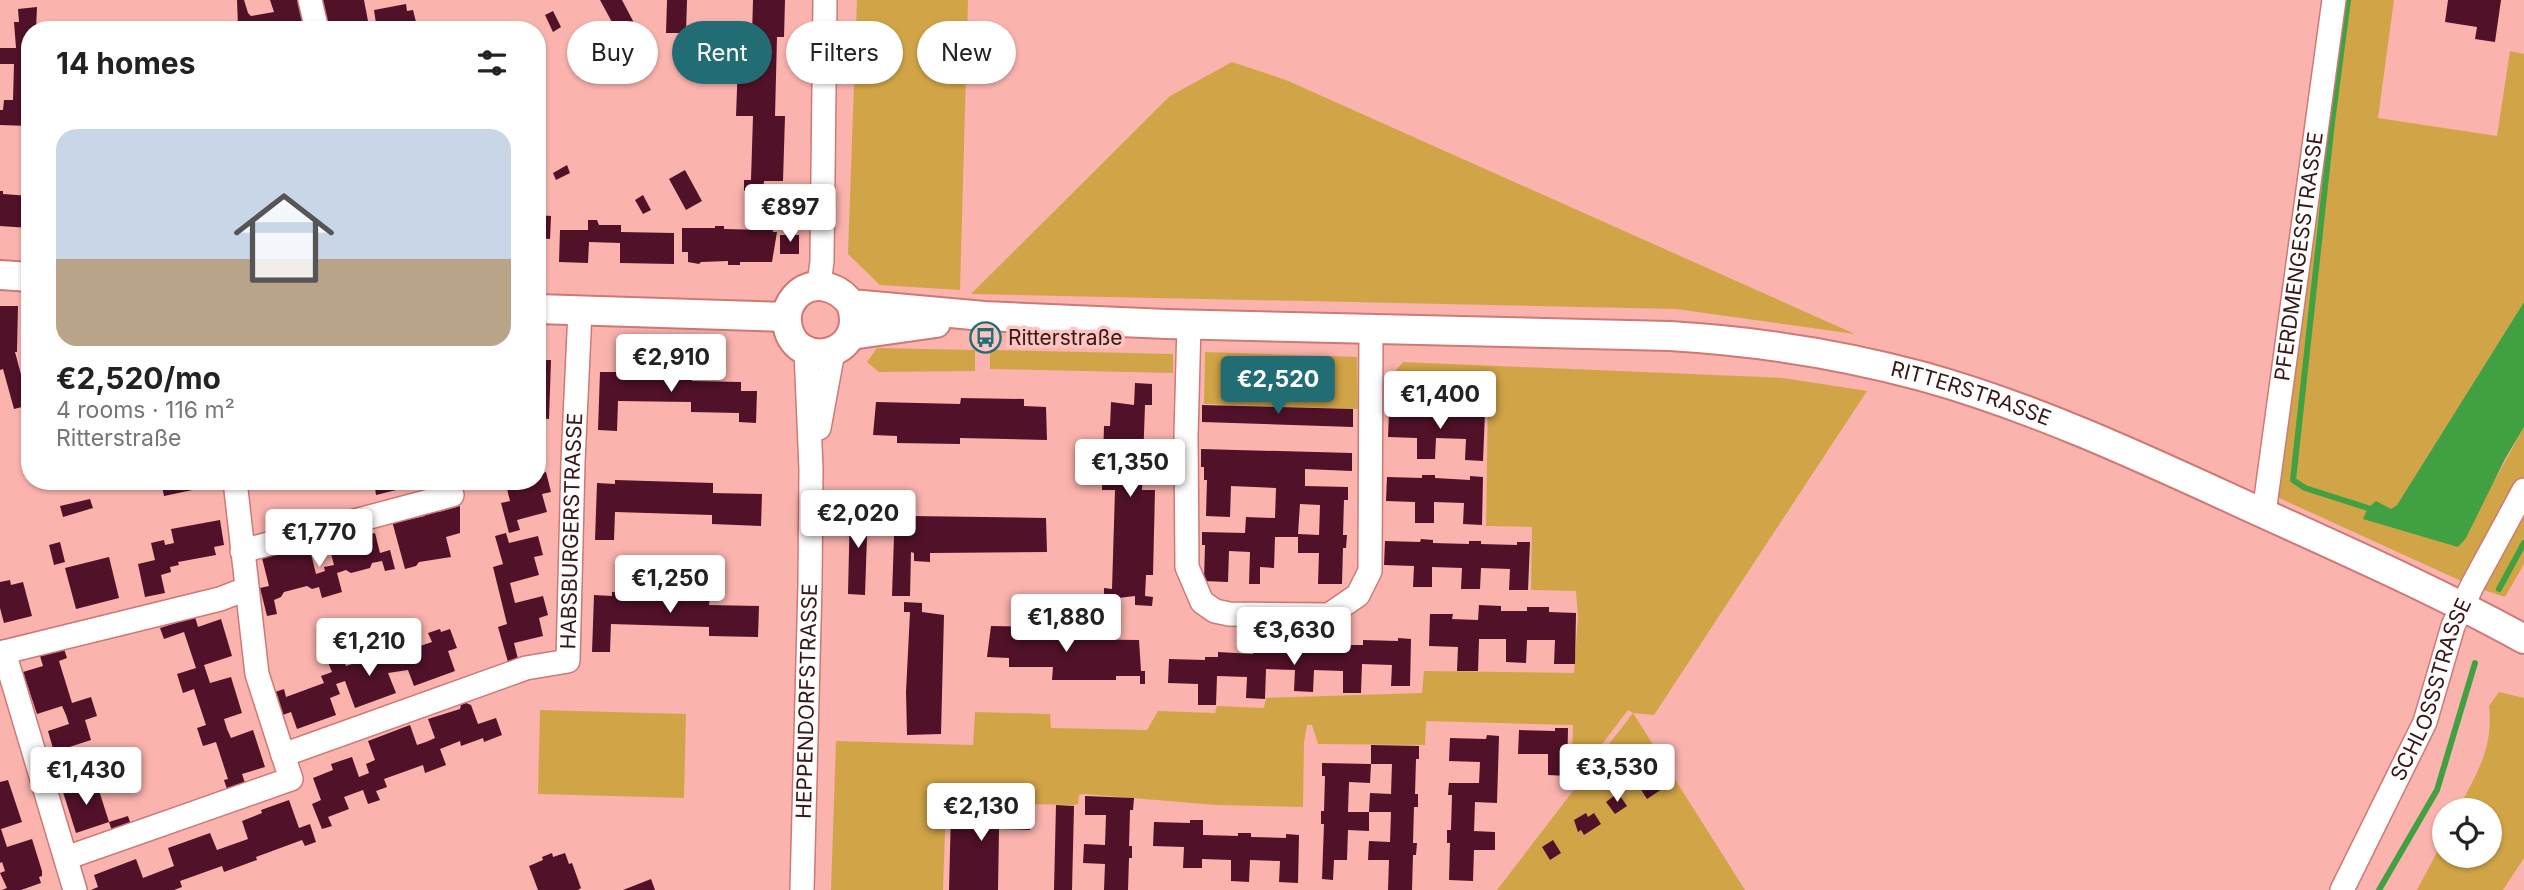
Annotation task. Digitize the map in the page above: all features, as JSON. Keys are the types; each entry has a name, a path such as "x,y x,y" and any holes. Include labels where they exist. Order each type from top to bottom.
{"main road":[{"path":"0,275 21,276"},
{"name":"RITTERSTRASSE","path":"819,285 838,290 851,304 984,316 1725,339 1846,359 1922,377 1990,398 2115,446 2264,513 2458,615 2524,639"},
{"path":"819,285 807,288 789,305 786,317 788,331 795,343 830,346 855,322 851,304"},
{"path":"546,309 786,317"},
{"name":"RITTERSTRASSE","path":"830,346 984,316"}],"street":[{"path":"310,0 315,21"},
{"path":"819,285 822,261 825,0"},
{"name":"PFERDMENGESSTRASSE","path":"2264,513 2334,0"},
{"name":"HABSBURGERSTRASSE","path":"283,755 526,668 568,661 580,311"},
{"path":"1189,324 1187,567 1202,603 1215,611 1229,614 1329,615 1358,595 1365,583 1370,571 1371,328"},
{"name":"HEPPENDORFSTRASSE","path":"802,890 811,469 830,346"},
{"path":"66,858 290,779 257,674 235,490"},
{"name":"SCHLOSSSTRASSE","path":"2342,890 2425,722 2458,615 2524,490"},
{"path":"242,551 452,495"},
{"path":"75,890 2,652 220,599 246,589"}],"shaded area":[{"path":"857,0 968,0 967,21 917,21 917,84 966,84 960,290 880,285 848,254 854,84 903,84 903,21 856,21"},
{"path":"2334,0 2394,0 2378,118 2497,136 2510,51 2524,54 2524,302 2397,505 2391,510 2458,547 2524,427 2524,564 2505,597 2472,586 2266,492"},
{"path":"1232,62 1286,80 1855,334 1676,309 971,294 1170,96"},
{"path":"2524,302 2524,427 2466,538 2458,547 2363,519 2368,508 2376,501 2391,509 2397,505"},
{"path":"877,348 975,350 975,371 879,372 867,362"},
{"path":"990,350 1173,354 1173,373 990,369"},
{"path":"1205,352 1357,357 1358,409 1204,404"},
{"path":"1403,362 1783,378 1867,391 1654,715 1628,710 1571,785 1573,725 1426,721 1425,745 1318,744 1312,725 1307,725 1304,743 1303,807 1216,805 1085,794 1079,795 1078,804 1075,805 946,802 943,890 831,890 836,741 973,745 975,712 1050,714 1051,728 1147,730 1158,711 1215,713 1217,706 1264,708 1266,698 1422,693 1424,671 1574,673 1578,617 1576,591 1531,590 1532,527 1486,526 1488,396 1389,397 1390,377"},
{"path":"2499,692 2524,698 2524,858 2503,890 2417,890 2432,862 2432,868 2502,868 2502,798 2464,798 2486,748 2489,706"},
{"path":"540,710 686,714 684,798 538,794"},
{"path":"1633,713 1745,890 1497,890"}],"building":[{"path":"237,0 244,0 251,16 274,12 270,0 297,0 305,21 238,21"},
{"path":"318,0 364,0 368,21 325,21"},
{"path":"600,0 622,0 633,21 611,21"},
{"path":"667,0 687,0 686,21 672,21 672,33 666,33"},
{"path":"753,0 785,0 784,37 777,37 775,116 785,116 783,181 764,181 763,191 744,191 744,180 751,180 753,116 736,116 737,84 772,84 772,21 752,21"},
{"path":"2448,0 2501,0 2495,42 2475,39 2477,27 2445,22"},
{"path":"406,4 407,11 413,10 416,21 376,21 374,10"},
{"path":"37,7 36,21 21,21 21,126 0,125 0,110 3,110 4,100 13,100 14,64 0,64 0,48 16,48 14,22 19,22 18,9"},
{"path":"553,11 561,27 553,32 545,15"},
{"path":"567,165 570,173 556,180 553,173"},
{"path":"685,170 702,201 686,210 669,179"},
{"path":"0,191 3,191 3,194 21,195 21,227 0,226"},
{"path":"769,192 798,193 798,210 769,210"},
{"path":"643,195 651,210 643,214 635,200"},
{"path":"546,216 551,216 550,239 546,239"},
{"path":"588,220 597,220 599,225 621,225 621,232 674,233 674,264 620,263 620,243 589,242 588,263 559,262 560,230 588,230"},
{"path":"724,226 724,229 764,230 764,226 773,226 773,232 777,232 772,262 740,262 740,265 728,265 728,261 699,264 688,262 688,252 682,252 682,228"},
{"path":"780,235 799,235 799,254 780,254"},
{"path":"0,306 18,306 15,352 21,374 21,407 14,409 3,369 0,370"},
{"path":"546,360 551,360 549,419 546,419"},
{"path":"619,369 692,371 692,381 741,382 741,391 757,391 756,423 739,422 739,413 691,412 691,402 618,401 617,431 598,430 600,372 618,372"},
{"path":"1135,383 1152,384 1152,405 1145,405 1142,490 1155,490 1153,575 1146,575 1145,596 1153,597 1152,606 1135,605 1135,596 1118,598 1118,602 1104,602 1104,588 1112,589 1115,490 1102,490 1104,426 1110,426 1111,402 1134,405"},
{"path":"961,398 1024,399 1024,406 1046,407 1047,440 960,438 960,444 897,443 897,436 873,435 876,402 960,404"},
{"path":"1202,405 1353,409 1353,427 1202,422"},
{"path":"1424,411 1472,415 1472,412 1485,412 1483,461 1465,460 1466,439 1436,438 1435,459 1417,459 1417,438 1388,437 1389,413 1424,414"},
{"path":"1201,449 1352,453 1352,471 1305,469 1305,486 1348,487 1348,500 1344,500 1343,535 1347,535 1346,548 1343,548 1342,584 1318,584 1319,553 1298,553 1298,537 1275,537 1274,568 1260,567 1260,584 1249,584 1250,552 1229,551 1228,582 1204,581 1205,545 1202,545 1202,532 1245,533 1246,517 1275,518 1276,488 1231,486 1230,517 1206,516 1207,480 1204,480 1204,467 1201,467","holes":["1300,504 1320,505 1319,535 1298,534"]},
{"path":"546,472 551,492 542,494 547,512 517,520 520,530 509,533 501,503 510,501 507,490 546,490"},
{"path":"1422,475 1470,480 1470,476 1483,477 1482,525 1463,524 1464,503 1434,502 1434,523 1415,523 1415,502 1386,501 1387,477 1422,478"},
{"path":"615,480 713,483 713,493 762,494 761,526 712,524 712,515 615,512 614,540 595,540 597,483 615,484"},
{"path":"163,490 192,490 164,496"},
{"path":"375,490 396,490 376,495"},
{"path":"90,499 93,508 63,517 60,506"},
{"path":"460,506 460,533 446,537 451,557 419,562 416,566 405,569 392,521 406,517 407,520 425,516 424,513 438,509 439,512"},
{"path":"850,506 868,506 865,595 848,594"},
{"path":"895,507 912,507 912,516 1046,518 1047,552 930,553 930,562 914,561 914,553 911,552 910,596 892,596"},
{"path":"220,520 224,545 214,547 216,555 178,562 179,565 170,567 171,572 161,575 165,593 145,597 138,564 155,560 151,543 164,540 165,545 174,543 171,529"},
{"path":"375,533 380,553 390,550 395,569 385,571 382,561 372,563 370,568 337,573 342,592 322,598 319,587 312,589 307,586 284,592 274,600 277,614 267,616 260,588 269,586 262,558 309,546 316,574 325,571 324,567 334,565 329,546"},
{"path":"506,533 509,543 538,536 543,555 534,557 539,575 510,583 515,603 543,596 548,615 539,618 543,636 514,643 518,659 508,662 498,627 507,624 493,567 503,564 495,536"},
{"path":"1421,539 1433,540 1433,543 1469,544 1469,541 1517,545 1517,542 1530,542 1528,590 1509,590 1510,569 1481,568 1480,589 1461,589 1462,568 1432,567 1432,587 1413,587 1414,566 1384,565 1385,541 1420,542"},
{"path":"60,542 65,562 54,565 49,545"},
{"path":"109,557 119,598 76,609 65,568"},
{"path":"10,580 11,585 23,582 32,616 4,623 0,608 0,582"},
{"path":"612,592 710,595 709,605 759,606 758,637 709,636 709,627 611,624 610,652 592,652 594,595 612,596"},
{"path":"904,602 922,603 922,612 944,615 941,734 907,735 910,612 904,612"},
{"path":"1479,605 1501,606 1501,611 1527,611 1527,607 1549,607 1549,612 1576,613 1575,664 1554,664 1555,640 1527,640 1526,663 1506,662 1506,639 1479,639 1478,671 1457,671 1458,647 1429,646 1430,614 1453,614 1452,619 1478,620"},
{"path":"195,617 198,627 221,619 232,656 204,665 210,683 231,677 242,713 224,719 227,729 231,738 253,730 265,767 242,774 245,783 227,789 224,780 228,779 216,742 203,746 197,728 206,725 194,689 183,693 177,674 196,668 184,632 164,639 160,628"},
{"path":"991,626 1054,627 1054,639 1139,640 1141,671 1145,671 1145,684 1140,684 1140,676 1116,676 1116,680 1052,680 1053,667 1009,667 1009,658 987,657"},
{"path":"440,629 441,632 450,629 457,648 448,651 455,671 414,686 408,670 388,673 396,693 355,708 345,681 336,684 340,694 330,698 336,715 297,729 291,712 280,716 272,693 284,689 286,697 324,683 321,676 332,672 327,660 341,655 346,666 381,654 377,645 397,639 402,652 432,642 428,633"},
{"path":"1398,638 1411,639 1410,686 1391,686 1392,665 1362,664 1361,693 1343,693 1343,671 1314,670 1313,692 1294,691 1295,670 1266,669 1265,699 1246,698 1247,677 1217,676 1216,705 1198,705 1198,684 1168,683 1169,659 1205,660 1205,657 1218,657 1218,652 1253,654 1254,650 1266,651 1266,646 1302,647 1302,644 1315,644 1315,647 1350,648 1350,645 1363,645 1363,640 1398,641"},
{"path":"64,649 67,658 59,661 72,703 91,697 97,716 85,720 91,740 54,752 48,731 69,724 66,715 62,706 37,714 23,672 43,666 40,656"},
{"path":"461,705 471,705 478,724 496,718 502,735 461,746 460,741 440,749 446,765 425,773 423,765 384,779 387,787 376,791 380,800 368,804 363,790 344,797 349,809 328,817 332,826 322,829 312,804 321,800 313,778 333,770 331,764 352,757 359,777 369,773 366,764 375,760 368,741 410,725 417,745 426,742 435,738 428,719 460,709"},
{"path":"1555,728 1568,728 1567,776 1548,775 1548,754 1518,754 1519,730 1555,731"},
{"path":"1487,735 1499,736 1497,803 1475,802 1474,831 1495,832 1495,850 1474,850 1473,881 1449,880 1450,843 1447,843 1447,830 1451,830 1452,795 1448,795 1449,783 1479,783 1480,762 1449,761 1450,738 1486,739"},
{"path":"1371,745 1419,746 1415,794 1418,794 1418,807 1414,807 1413,843 1417,843 1416,855 1413,855 1412,890 1388,890 1389,860 1368,860 1369,841 1390,842 1391,812 1369,812 1370,793 1391,794 1392,764 1371,764"},
{"path":"1322,763 1371,764 1370,783 1349,782 1348,812 1369,812 1369,831 1348,830 1347,860 1334,860 1333,880 1322,879 1324,824 1321,824 1321,811 1324,811 1325,776 1322,776"},
{"path":"1654,778 1662,789 1647,799 1640,788"},
{"path":"8,780 22,822 1,829 7,847 32,839 42,871 42,876 39,877 41,883 21,890 2,890 7,888 0,873 5,871 2,862 0,863 0,782"},
{"path":"96,781 109,822 76,833 63,792"},
{"path":"1618,793 1627,806 1615,814 1606,802"},
{"path":"1085,796 1134,798 1133,810 1130,810 1129,846 1132,846 1132,858 1129,858 1128,890 1104,890 1105,864 1083,863 1084,844 1105,845 1106,815 1085,815"},
{"path":"289,800 299,828 310,824 316,842 305,846 302,840 224,872 222,866 180,881 182,887 174,890 91,890 98,887 94,875 136,859 143,878 174,866 168,848 210,833 217,850 248,839 242,821 262,813 261,810"},
{"path":"961,803 1030,804 1030,830 999,829 998,890 949,890 951,812 961,812"},
{"path":"1056,805 1074,806 1072,890 1054,890"},
{"path":"1586,813 1588,817 1594,813 1601,824 1584,835 1581,830 1578,832 1574,820"},
{"path":"128,816 131,825 112,831 109,822"},
{"path":"1190,820 1203,820 1203,835 1238,836 1238,833 1251,833 1251,837 1286,838 1286,834 1299,835 1298,883 1279,882 1280,861 1250,860 1249,882 1231,881 1231,860 1202,859 1202,868 1183,868 1184,847 1153,846 1154,822 1190,823"},
{"path":"1553,840 1561,853 1550,860 1542,847"},
{"path":"552,853 553,857 565,853 569,864 572,863 581,888 538,890 529,866"},
{"path":"651,879 655,890 623,890"}],"waterway":[{"path":"2348,0 2293,480 2305,488 2368,508"},
{"path":"2499,589 2524,543"},
{"path":"2379,890 2437,790 2475,663"}],"place":[{"name":"Ritterstraße","path":"985,338"}]}
